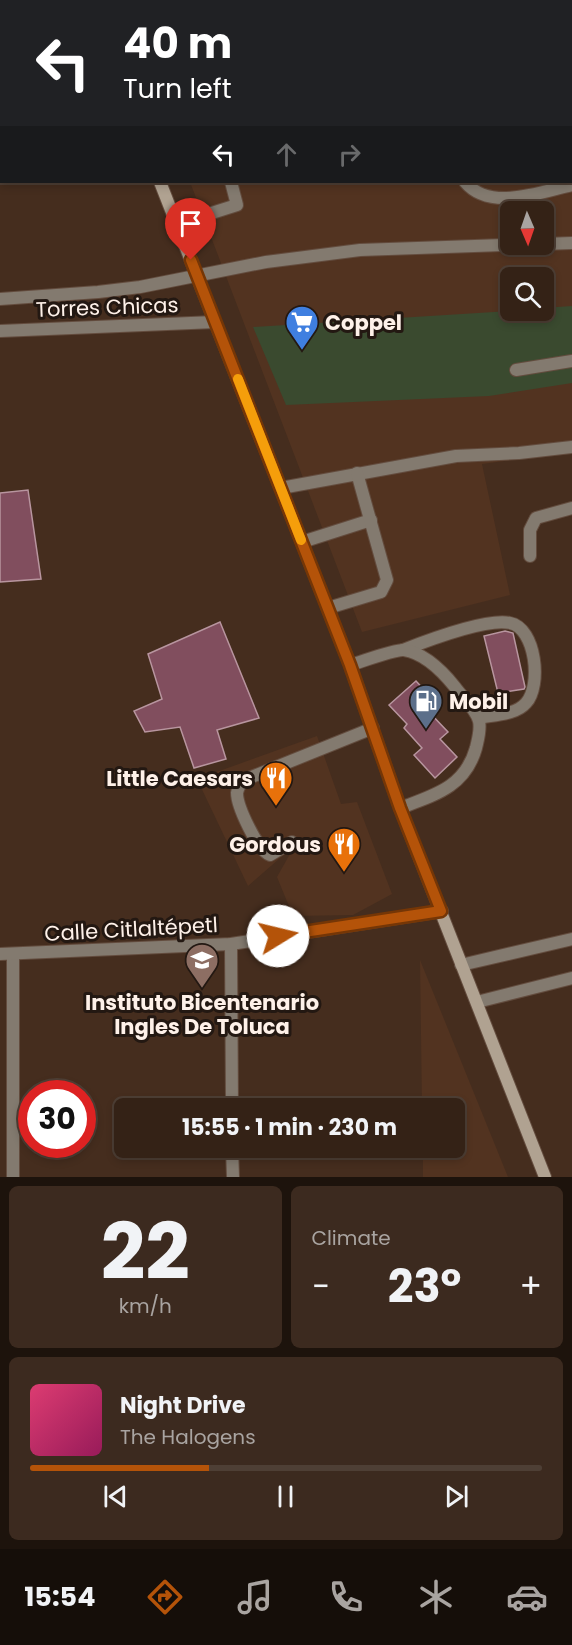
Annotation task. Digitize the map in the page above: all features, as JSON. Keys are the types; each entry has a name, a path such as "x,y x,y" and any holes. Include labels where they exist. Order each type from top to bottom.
{"main road":[{"path":"160,183 328,608 400,808 545,1177"}],"street":[{"path":"178,228 196,218 237,205 231,183"},
{"path":"466,183 478,193 495,198 518,197 572,185"},
{"path":"554,244 572,243"},
{"path":"0,299 98,292 198,276 286,258 360,250 500,245"},
{"name":"Torres Chicas","path":"0,331 215,321"},
{"path":"516,370 572,361"},
{"path":"281,488 465,455 519,453 572,447"},
{"path":"328,608 383,591 387,580 357,473"},
{"path":"530,556 530,530 536,518 572,508"},
{"path":"302,542 371,520"},
{"path":"350,665 403,650 439,636 478,626 510,623 517,627 530,642 536,669 534,692 525,705 512,712 479,718"},
{"path":"400,808 448,788 466,771 479,737 479,718 450,680 426,659 403,650"},
{"path":"292,842 270,855 261,849 240,808 237,793 240,784 244,780 373,728"},
{"name":"Calle Citlaltépetl","path":"0,954 231,944 441,911"},
{"path":"461,965 572,939"},
{"path":"231,944 232,1098"},
{"path":"13,954 13,1177"},
{"path":"477,1002 572,978"},
{"path":"232,1158 232,1177"}],"shaded area":[{"path":"190,183 572,183 572,452 482,464 510,595 362,632"},
{"path":"317,736 341,804 357,802 392,894 353,915 293,916 277,877 295,845 248,886 197,779"},
{"path":"420,960 508,1177 423,1177 423,1158 465,1158 465,1098 422,1098"}],"green space":[{"path":"572,306 572,383 489,396 286,405 253,327 500,312 500,321 554,321 554,307"}],"building":[{"path":"28,490 41,579 0,582 0,493"},
{"path":"220,622 259,718 217,730 226,759 194,768 180,727 145,732 134,711 162,699 148,654"},
{"path":"505,631 513,633 525,687 498,693 484,636"},
{"name":"Mobil","path":"416,681 439,706 430,713 448,732 440,739 457,757 435,778 414,755 422,748 404,728 407,724 389,705"}],"slow traffic":[{"path":"238,379 301,540"}],"place":[{"name":"Coppel","path":"302,351"},
{"name":"Mobil","path":"426,730"},
{"name":"Little Caesars","path":"276,807"},
{"name":"Gordous","path":"344,873"},
{"name":"Instituto Bicentenario Ingles De Toluca","path":"202,989"}],"route":[{"path":"191,260 350,665 400,808 441,911 278,936"}]}
